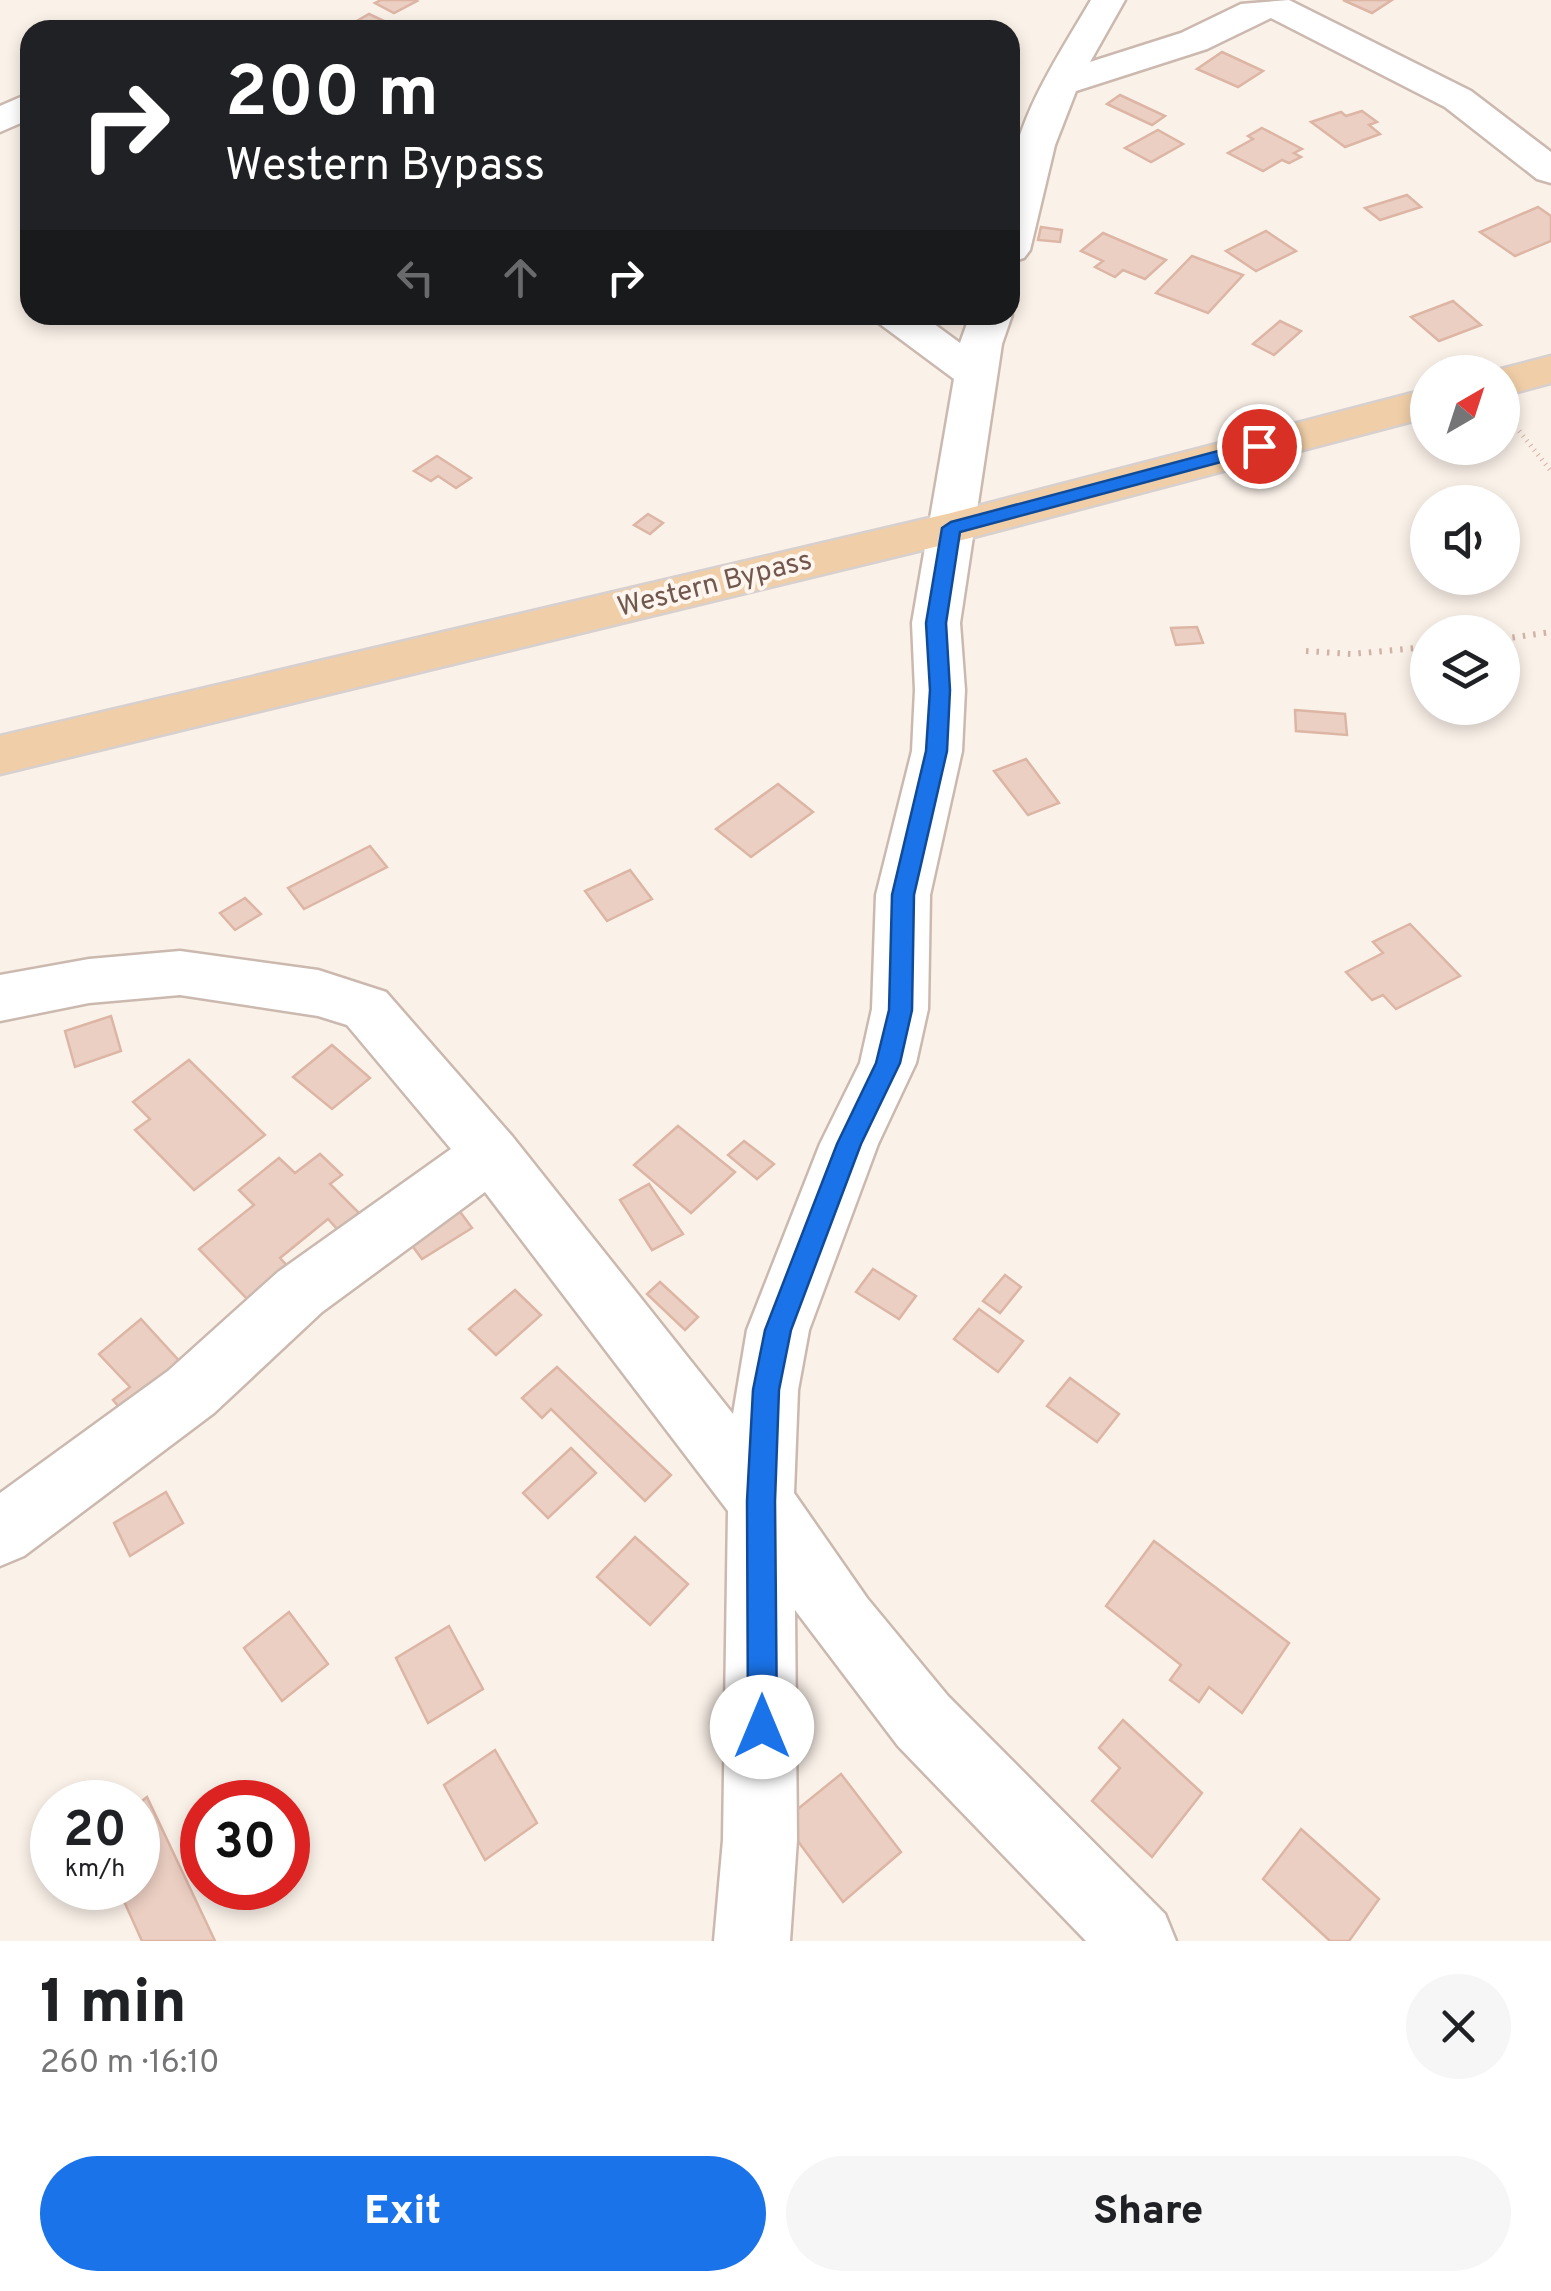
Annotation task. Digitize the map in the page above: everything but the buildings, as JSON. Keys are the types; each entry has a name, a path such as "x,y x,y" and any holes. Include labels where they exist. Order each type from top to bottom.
{"main road":[{"path":"1520,378 1551,369"},
{"name":"Western Bypass","path":"0,754 951,528 1410,408"}],"street":[{"path":"1020,210 1036,145 1060,84 1108,0"},
{"path":"1060,84 1194,41 1265,6 1276,7 1458,98 1551,171"},
{"path":"908,325 977,376"},
{"path":"752,1941 761,1821 761,1501 766,1390 778,1330 849,1144 888,1063 900,1010 903,895 937,751 940,690 936,623 989,325"},
{"path":"0,998 89,981 180,973 318,993 366,1008 490,1154 761,1501 843,1622 923,1721 1138,1941"},
{"path":"0,1533 190,1392 300,1292 490,1154"}],"path":[{"path":"1520,432 1551,471"},
{"path":"1520,636 1551,632"},
{"path":"1306,651 1351,654 1410,649"}],"route":[{"path":"762,1727 761,1501 766,1390 778,1330 822,1209 888,1063 900,1010 903,895 937,751 940,690 936,623 951,528 1259,446"}]}
